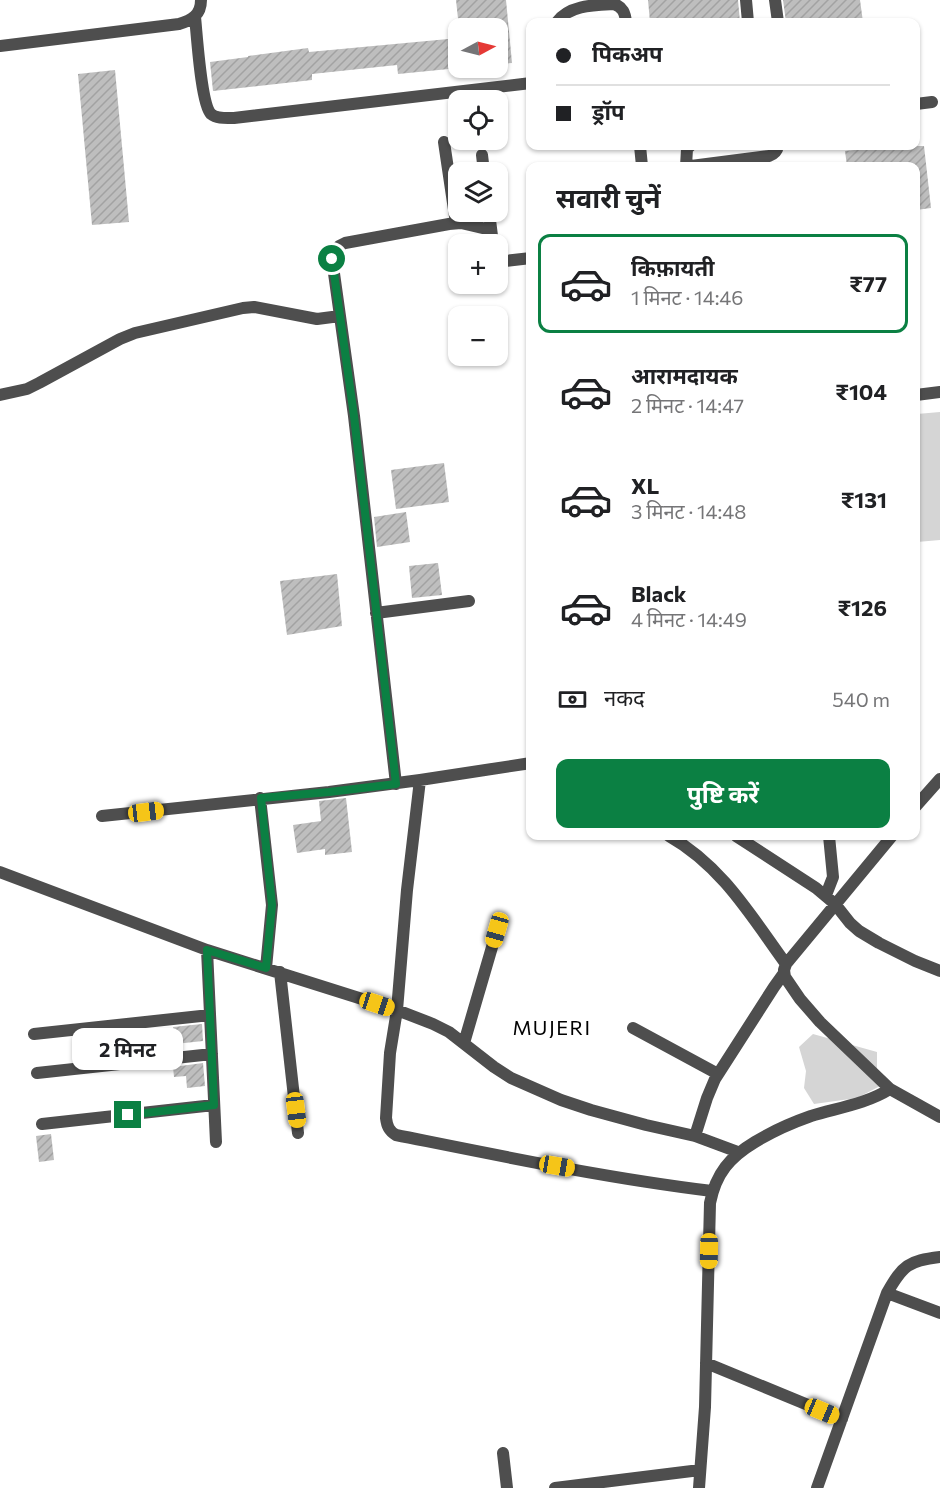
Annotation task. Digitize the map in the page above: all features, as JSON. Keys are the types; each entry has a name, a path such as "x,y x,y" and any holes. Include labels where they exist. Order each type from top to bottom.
{"street":[{"path":"0,46 179,24 195,17 201,7 201,0"},
{"path":"746,0 748,18"},
{"path":"775,0 777,18"},
{"path":"561,18 577,4 614,4 620,6 625,18"},
{"path":"195,17 204,97 210,112 216,117 234,118 526,83"},
{"path":"920,104 932,102"},
{"path":"444,142 456,223"},
{"path":"722,162 769,156 777,150"},
{"path":"482,155 483,162"},
{"path":"490,222 492,234"},
{"path":"396,784 354,416 332,253 340,245 456,223 491,230"},
{"path":"508,261 526,259"},
{"path":"0,396 27,389 120,339 170,324 255,307 316,319 340,316"},
{"path":"920,394 940,392"},
{"path":"376,613 469,601"},
{"path":"102,816 396,784 526,764"},
{"path":"920,802 940,779"},
{"path":"420,780 407,890 397,1010 390,1053 386,1119 391,1132 396,1135 487,1154 651,1184 712,1191"},
{"path":"261,798 272,905 266,968"},
{"path":"675,840 696,854 727,883 785,969 789,984 820,1022 890,1089 940,1116"},
{"path":"742,840 802,878 830,900 849,923 859,931 915,961 940,971"},
{"path":"829,840 833,872 830,900"},
{"path":"694,1136 718,1074 830,900 888,840"},
{"path":"0,872 207,950 397,1010 441,1028 511,1078 561,1100 635,1122 694,1136 738,1152"},
{"path":"465,1043 497,930"},
{"path":"207,950 216,1142"},
{"path":"280,972 298,1133"},
{"path":"34,1034 210,1015"},
{"path":"633,1028 718,1074"},
{"path":"37,1073 212,1054"},
{"path":"699,1488 705,1407 710,1203 712,1191 720,1174 738,1152 776,1130 866,1101 890,1089"},
{"path":"42,1124 214,1105"},
{"path":"817,1488 886,1293 898,1273 906,1266 915,1261 940,1257"},
{"path":"886,1293 940,1313"},
{"path":"706,1363 842,1419"},
{"path":"502,1453 507,1488"},
{"path":"555,1488 700,1470"}],"shaded area":[{"path":"940,412 940,540 920,542 920,414"},
{"path":"813,1034 877,1052 877,1071 884,1084 857,1098 814,1104 804,1088 806,1071 799,1047"}],"building":[{"path":"456,0 506,0 508,18 458,18"},
{"path":"648,0 738,0 740,18 650,18"},
{"path":"783,0 860,0 862,18 785,18"},
{"path":"508,21 512,63 508,63"},
{"path":"448,39 448,69 398,74 397,65 312,74 312,80 213,91 210,62 308,48 309,52"},
{"path":"115,70 129,222 92,225 78,74"},
{"path":"920,146 924,146 931,208 920,209 920,162 846,162 845,151 920,150"},
{"path":"444,463 449,502 396,509 391,470"},
{"path":"406,512 410,542 377,547 374,517"},
{"path":"438,563 442,595 412,598 409,566"},
{"path":"337,574 342,626 287,635 280,581"},
{"path":"346,798 352,852 325,855 325,849 297,853 293,825 321,821 319,801"},
{"path":"202,1024 203,1041 175,1044 173,1027"},
{"path":"203,1063 205,1086 187,1088 186,1076 174,1077 173,1067"},
{"path":"51,1134 54,1160 39,1162 36,1136"}],"district":[{"name":"MUJERI","path":"552,1027"}],"route":[{"path":"128,1115 214,1105 207,950 266,968 269,949 272,905 261,798 396,784 354,416 332,259"}]}
